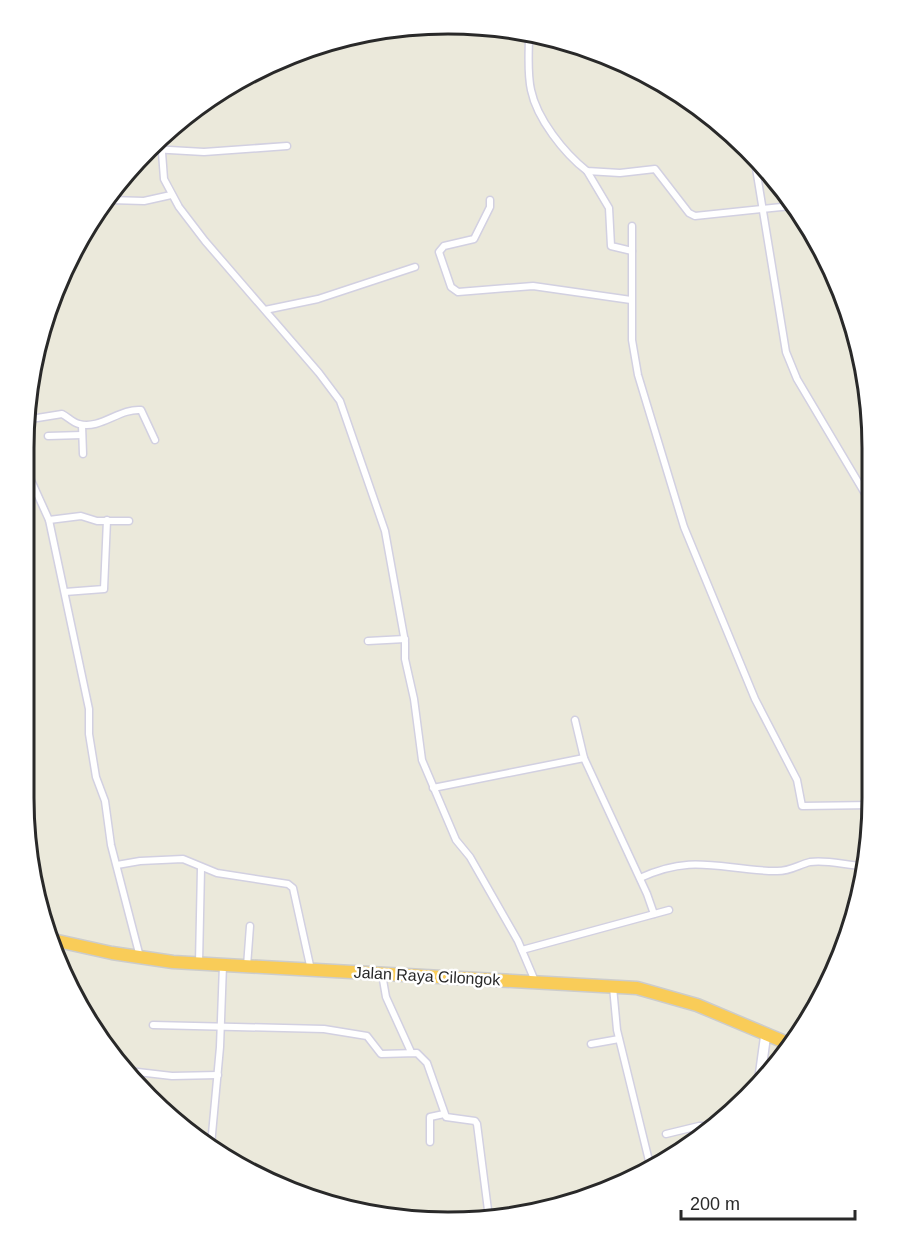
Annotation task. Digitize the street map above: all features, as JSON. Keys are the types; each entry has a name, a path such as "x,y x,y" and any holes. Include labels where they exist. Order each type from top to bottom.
{"highway":[{"name":"Jalan Raya Cilongok","path":"60,941 140,958 223,965 637,988 677,998 783,1041"}],"street":[{"path":"530,42 533,98 560,142 587,171 609,208 611,246 632,251"},
{"path":"163,149 204,152 287,146"},
{"path":"162,150 164,179 171,195 205,242 266,310 340,401 384,531 405,639 405,659 414,699 422,760 456,840 470,857 522,950 535,981"},
{"path":"587,171 620,172 655,169 689,213 695,216 785,207"},
{"path":"756,172 786,352 797,379 862,489"},
{"path":"117,200 144,201 171,195"},
{"path":"490,200 490,207 474,239 444,246 439,252 451,287 458,292 533,286 631,300"},
{"path":"632,226 631,300 634,358 684,527 755,699 797,780 802,806 862,805"},
{"path":"266,310 318,299 416,267"},
{"path":"35,418 62,414 82,425 141,410 155,440"},
{"path":"82,425 83,454"},
{"path":"48,436 82,435"},
{"path":"34,487 49,520 89,709 89,734 96,777 105,801 111,845 140,958"},
{"path":"49,520 81,516 94,521 129,521"},
{"path":"64,592 102,590 105,587 107,520"},
{"path":"368,640 405,639"},
{"path":"575,720 584,758 640,878 654,914"},
{"path":"433,788 584,758"},
{"path":"117,865 140,861 183,859 201,868 227,875 277,880 290,885 311,970"},
{"path":"640,878 680,864 716,864 776,871 793,869 811,862 857,865"},
{"path":"199,963 201,868"},
{"path":"522,950 669,910"},
{"path":"247,966 250,926"},
{"path":"212,1137 218,1075 223,965"},
{"path":"382,974 386,998 411,1052"},
{"path":"613,986 619,1039 649,1160"},
{"path":"153,1025 221,1025 333,1030 370,1037 381,1054 417,1053 427,1063 444,1114 448,1118 475,1121 477,1124 488,1210"},
{"path":"761,1069 766,1033"},
{"path":"591,1044 619,1039"},
{"path":"139,1072 171,1076 218,1075"},
{"path":"430,1142 430,1117 444,1114"},
{"path":"666,1134 701,1126"}]}
